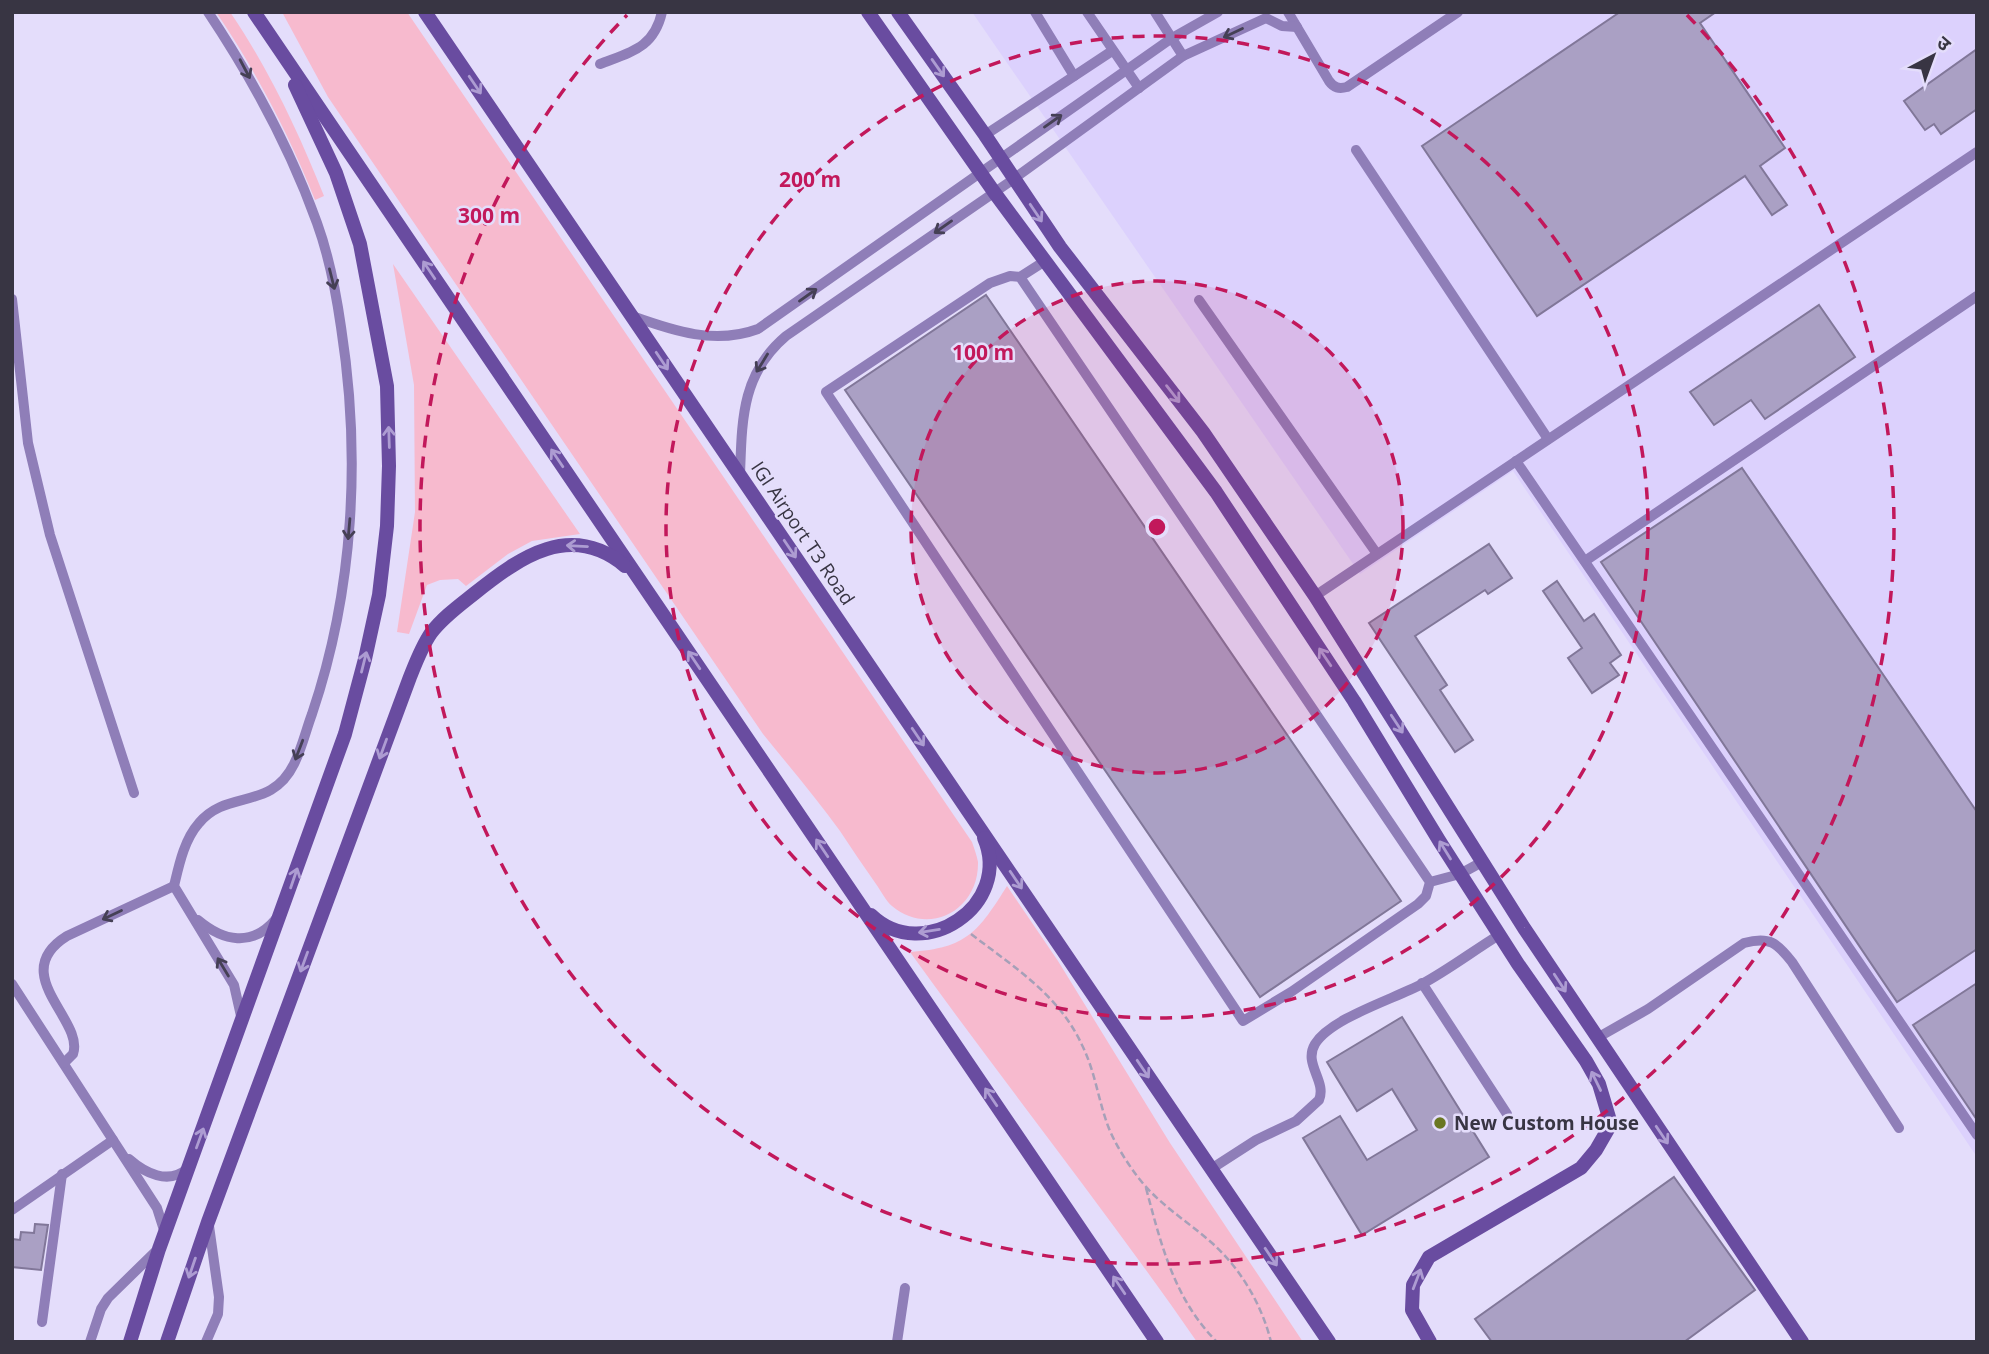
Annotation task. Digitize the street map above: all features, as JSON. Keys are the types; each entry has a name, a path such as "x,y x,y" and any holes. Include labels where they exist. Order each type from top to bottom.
{"main road":[{"path":"254,12 1157,1342"},
{"name":"IGI Airport T3 Road","path":"425,12 1329,1342"},
{"path":"868,12 994,192 1216,492 1354,701 1499,935 1599,1084 1611,1124 1596,1150 1581,1168 1429,1257 1413,1285 1412,1310 1430,1342"},
{"path":"898,12 1060,247 1203,432 1315,596 1482,862 1802,1342"},
{"path":"130,1342 161,1243 345,734 365,659 381,581 387,526 389,466 387,386 360,244 336,173 277,47"},
{"path":"167,1342 208,1222 410,677 431,633 446,616 508,567 526,556 549,548 587,545 616,558 636,575"},
{"path":"860,904 877,921 900,932 924,934 948,928 968,914 982,894 989,871 987,846 978,824"}],"lane":[{"path":"208,12 240,60 285,145 318,225 337,298 349,377 352,501 340,609 322,684 287,775 261,796 217,807 199,822 186,845 174,886 234,985 242,1023"},
{"path":"600,64 634,51 650,40 662,12"},
{"path":"1035,12 1074,76"},
{"path":"1087,12 1139,88"},
{"path":"1155,12 1183,56"},
{"path":"632,316 695,335 732,335 758,329 1172,38 1218,12"},
{"path":"1288,12 1329,81 1340,88 1347,87 1458,12"},
{"path":"740,475 743,410 754,376 772,349 786,336 1013,179 1183,56 1265,15 1282,26 1297,27"},
{"path":"985,135 1112,51"},
{"path":"1356,150 1548,439"},
{"path":"1315,596 1977,152"},
{"path":"1045,261 1020,277 1010,276 990,283 826,392 1243,1021 1291,992 1418,904 1426,896 1430,882"},
{"path":"1020,277 1430,882"},
{"path":"1585,561 1977,296"},
{"path":"12,299 28,443 50,535 134,793"},
{"path":"1199,300 1377,554"},
{"path":"1516,461 1977,1135"},
{"path":"1430,882 1460,874 1482,862"},
{"path":"64,1063 73,1054 74,1041 52,1000 46,982 46,963 53,947 67,936 174,886"},
{"path":"192,915 217,934 239,939 264,931 283,909"},
{"path":"1211,1169 1256,1140 1296,1121 1319,1100 1321,1086 1313,1069 1311,1054 1320,1038 1335,1025 1422,984 1499,935"},
{"path":"1597,1038 1648,1009 1744,943 1755,940 1770,941 1779,946 1792,962 1899,1128"},
{"path":"12,984 157,1209 164,1227 161,1243 108,1298 101,1309 90,1342"},
{"path":"1422,984 1507,1114"},
{"path":"12,1210 113,1140"},
{"path":"120,1152 138,1167 157,1176 174,1176 190,1167"},
{"path":"42,1322 62,1174"},
{"path":"206,1342 218,1314 219,1297 208,1222"},
{"path":"897,1342 905,1289"}],"path":[{"path":"971,934 1034,982 1062,1012 1078,1036 1091,1065 1108,1127 1117,1146 1146,1187 1163,1205 1212,1243 1227,1259 1252,1293 1267,1324 1271,1342"},
{"path":"1146,1187 1175,1283 1198,1320 1217,1342"}],"shaded area":[{"path":"216,12 230,12 258,56 294,125 324,196 315,200 271,103"},
{"path":"282,12 407,12 972,842 978,862 976,879 961,905 949,914 921,919 906,915 892,906 831,819 763,734 328,97"},
{"path":"972,12 1977,12 1977,1157 1513,471 1360,574"},
{"path":"393,264 580,534 532,541 508,554 466,586 458,579 440,580 427,585 409,634 397,632 415,512 414,385"},
{"path":"1007,886 1058,961 1170,1143 1303,1342 1197,1342 1127,1243 910,952 945,946 969,935 988,915"}],"building":[{"path":"1620,12 1716,12 1700,23 1785,148 1760,166 1787,205 1772,215 1745,176 1537,316 1422,146"},
{"path":"1977,49 1977,109 1941,134 1934,124 1925,130 1904,101"},
{"path":"986,295 1401,901 1260,997 845,390"},
{"path":"1819,305 1855,357 1765,419 1751,400 1714,425 1690,392"},
{"path":"1742,468 1977,812 1977,949 1897,1002 1601,562"},
{"path":"1489,544 1512,578 1488,594 1485,590 1415,636 1447,685 1440,690 1473,740 1455,752 1369,623"},
{"path":"1557,581 1584,621 1594,614 1621,655 1610,663 1619,675 1592,693 1568,658 1582,648 1543,591"},
{"path":"1977,983 1977,1120 1913,1025"},
{"name":"New Custom House","path":"1402,1017 1489,1157 1362,1235 1303,1138 1340,1116 1367,1160 1417,1130 1392,1089 1357,1111 1327,1062"},
{"path":"1674,1177 1755,1290 1684,1342 1492,1342 1475,1319"},
{"path":"35,1224 48,1225 41,1270 12,1267 12,1239 20,1240 21,1232 34,1233"}],"place":[{"name":"New Custom House","path":"1440,1123"}]}
